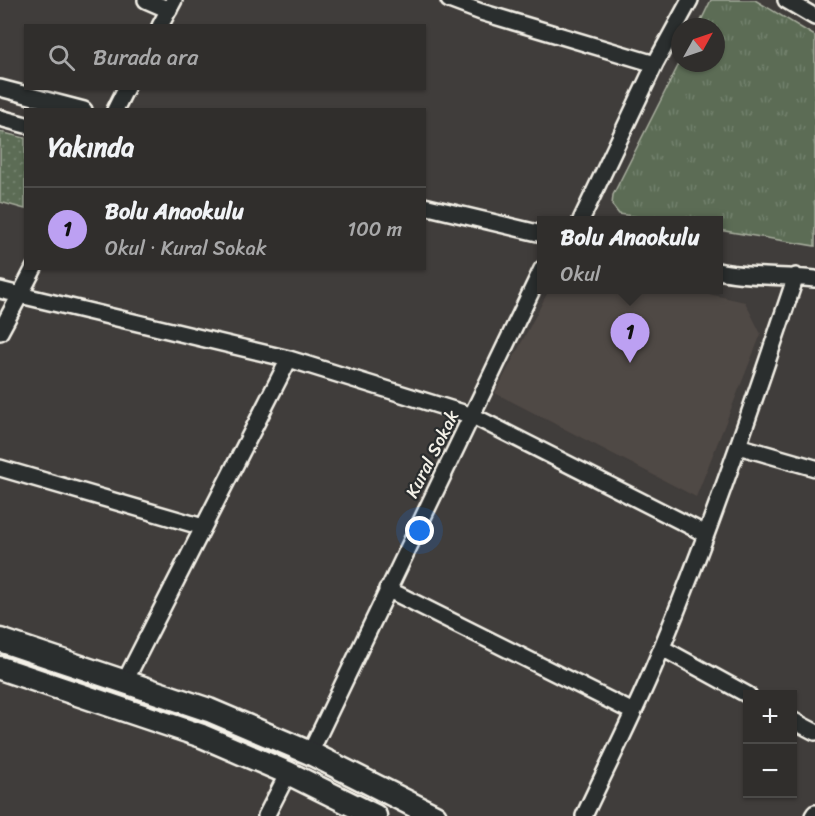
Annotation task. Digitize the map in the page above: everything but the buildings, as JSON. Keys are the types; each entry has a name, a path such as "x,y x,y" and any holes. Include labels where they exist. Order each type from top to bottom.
{"main road":[{"path":"0,640 209,710 310,753 435,816"},
{"path":"0,668 202,736 288,773 375,816"}],"street":[{"path":"146,0 171,5 161,24"},
{"path":"449,0 484,6 655,64"},
{"path":"583,216 655,64 690,0"},
{"path":"786,0 815,16"},
{"path":"0,88 76,108"},
{"path":"116,108 125,90"},
{"path":"0,118 24,124"},
{"path":"426,206 537,233"},
{"path":"0,332 33,270"},
{"path":"723,272 740,276 796,276 815,279"},
{"path":"584,816 662,648 738,446 796,276"},
{"name":"Kural Sokak","path":"310,753 537,280"},
{"path":"0,290 289,359 473,416 706,534"},
{"path":"125,681 289,359"},
{"path":"738,446 815,468"},
{"path":"0,468 203,527"},
{"path":"387,589 633,712"},
{"path":"662,648 743,693"},
{"path":"797,723 815,732"},
{"path":"267,816 288,773"}],"shaded area":[{"path":"547,294 709,294 745,302 761,334 696,497 495,393"}],"green space":[{"path":"711,0 755,0 815,36 815,246 723,231 723,216 619,214 612,205 613,195 675,72 725,72 725,18 702,18"},
{"path":"0,132 24,138 24,209 0,202"}],"place":[{"name":"Bolu Anaokulu","path":"630,363"}]}
